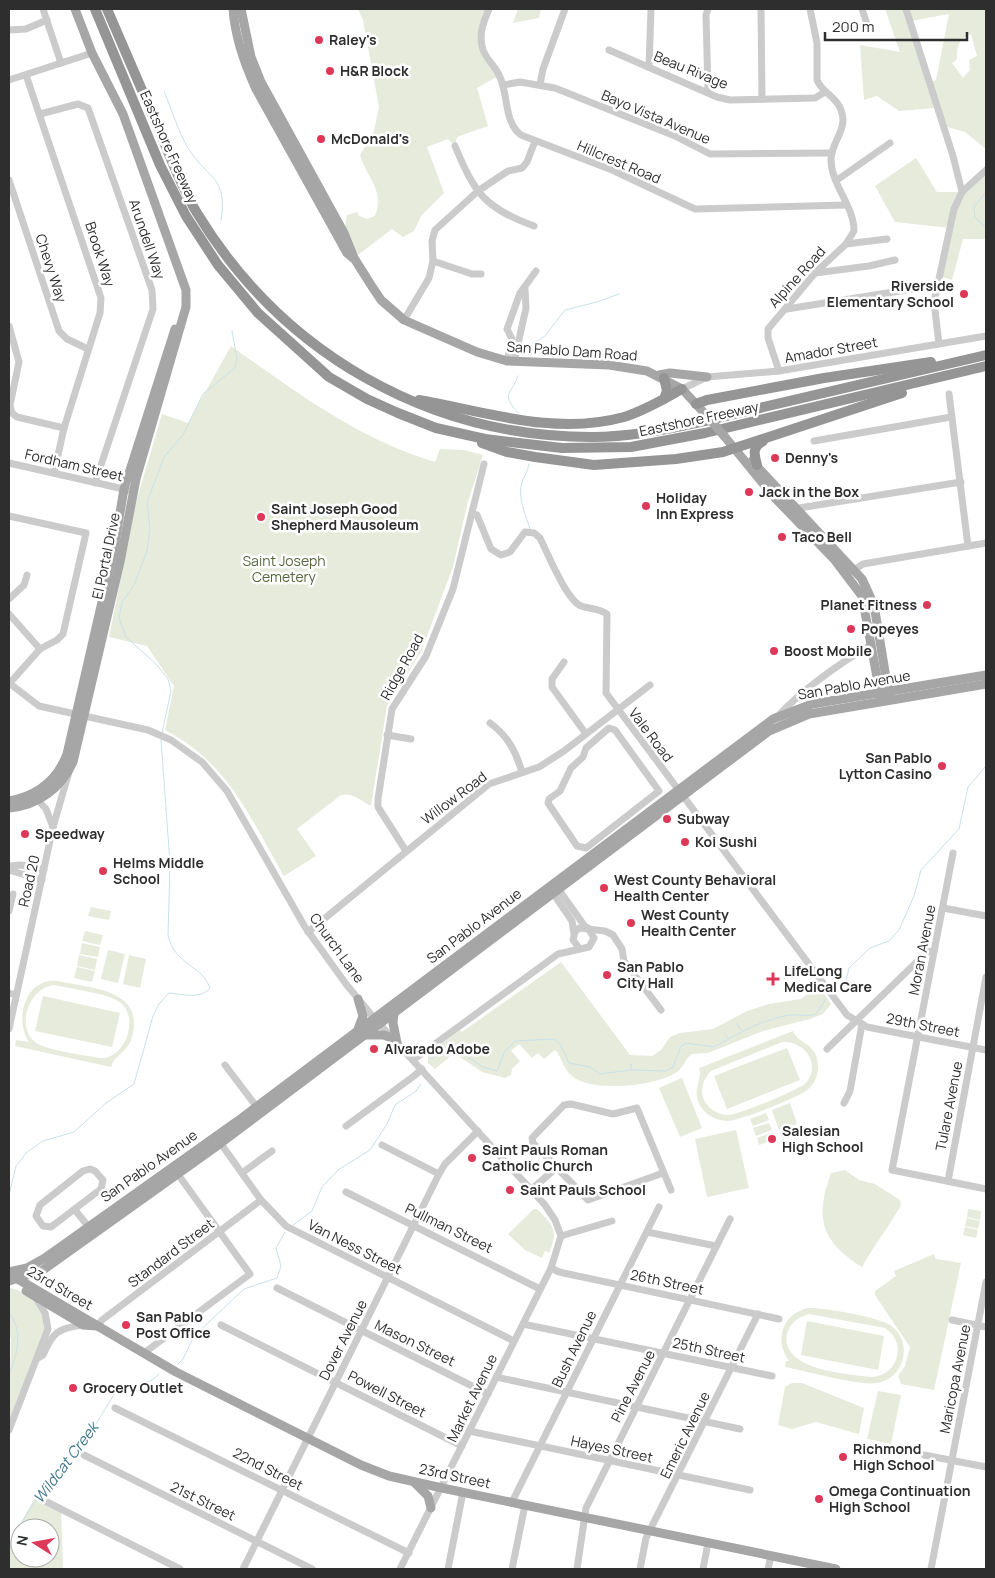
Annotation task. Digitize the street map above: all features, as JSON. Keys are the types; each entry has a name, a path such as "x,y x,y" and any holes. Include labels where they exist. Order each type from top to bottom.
{"highway":[{"name":"Eastshore Freeway","path":"95,9 160,166 195,231 238,292 278,333 330,377 367,399 436,428 485,439 539,446 595,449 631,447 696,435 982,367"},
{"name":"Eastshore Freeway","path":"107,9 183,187 196,211 228,259 266,303 307,339 355,372 435,411 496,428 562,436 602,436 659,431 986,355"},
{"path":"696,404 707,400 840,375 927,362 946,364"},
{"path":"436,428 507,452 563,462 594,465 676,459 734,448 982,367"},
{"path":"662,377 667,391 664,398"},
{"path":"404,397 532,423 603,422 625,417 682,389"},
{"path":"757,465 754,450 756,445 775,434"}],"main road":[{"name":"El Portal Drive","path":"9,808 36,797 58,785 69,772 78,748 81,716 113,554 128,490 178,320 182,290 180,277 126,122 92,53 75,9"},
{"name":"San Pablo Dam Road","path":"234,9 235,27 244,60 256,89 347,253 354,258"},
{"name":"San Pablo Dam Road","path":"241,9 246,36 257,74 344,233 354,258 381,300 404,320 477,352 510,361 632,367 662,377 682,389 785,509 851,572 862,579 874,605 879,634 883,660 882,696"},
{"path":"662,377 670,373 707,378"},
{"name":"San Pablo Dam Road","path":"734,448 744,452 757,465 798,509 851,572 862,596 872,644 882,676"},
{"path":"866,613 870,616 873,632 879,634"},
{"path":"872,644 876,645 883,660"},
{"name":"San Pablo Avenue","path":"680,793 759,738 796,718 914,687 986,675"},
{"path":"882,676 896,685 914,687"},
{"path":"882,676 882,696"},
{"name":"San Pablo Avenue","path":"376,1021 394,1013 434,983 680,793 761,727 779,715 812,704 986,684"},
{"name":"El Portal Drive","path":"9,801 36,797 53,779 65,762 81,716"},
{"path":"759,738 761,727"},
{"name":"San Pablo Avenue","path":"12,1280 43,1270 187,1166 334,1049 376,1021 452,959 555,888"},
{"path":"434,983 434,979 450,965 452,959"},
{"path":"358,999 363,1016 361,1032 384,1035 396,1041"},
{"path":"394,1013 393,1023 396,1041"},
{"name":"San Pablo Avenue","path":"259,1109 314,1073 361,1032"},
{"path":"314,1073 315,1069 332,1055 334,1049"},
{"name":"San Pablo Avenue","path":"9,1273 27,1268 43,1260 86,1227 199,1148 219,1140"},
{"path":"187,1166 200,1154 199,1148"},
{"path":"43,1270 36,1278 36,1284 60,1303"},
{"name":"23rd Street","path":"9,1273 12,1280 36,1297 83,1324 97,1326"},
{"name":"23rd Street","path":"12,1280 60,1303 176,1372 368,1468 414,1482 834,1569"},
{"path":"414,1482 428,1496 431,1508"}],"street":[{"path":"43,9 61,63"},
{"name":"Hillcrest Road","path":"490,9 480,34 482,46 484,54 500,75 514,130 535,141 612,170 695,209 846,205"},
{"path":"540,84 543,69 565,9"},
{"path":"649,67 651,9"},
{"path":"708,9 706,15 708,92"},
{"path":"761,9 762,99"},
{"name":"Alpine Road","path":"780,371 768,338 768,329 815,273 846,244 854,231 854,221 846,205 831,162 832,153 844,119 835,99 825,92 817,80 817,42 810,9"},
{"path":"862,9 867,24"},
{"path":"906,9 953,156 962,192"},
{"path":"9,30 26,29 47,20"},
{"name":"Beau Rivage","path":"609,50 730,100 815,98 825,92"},
{"path":"9,80 92,53"},
{"name":"Brook Way","path":"26,75 101,298 100,313 64,428 54,473"},
{"name":"Bayo Vista Avenue","path":"503,85 520,82 540,84 569,93 674,136 710,154 832,153"},
{"name":"Arundell Way","path":"40,114 78,104 88,108 152,290 153,309 95,483"},
{"path":"404,320 429,278 434,261 432,241 435,230 478,191 508,171 522,168 527,162 535,141"},
{"path":"837,180 890,143"},
{"path":"455,146 468,179 491,206 534,226"},
{"path":"940,344 934,310 937,285 954,209 962,192 986,170"},
{"name":"Chevy Way","path":"9,180 59,331 67,339 88,348"},
{"path":"846,244 887,239"},
{"path":"815,273 869,266 895,260"},
{"path":"434,261 472,274 481,274"},
{"path":"510,361 512,339 507,329 517,300 536,271"},
{"path":"786,309 937,285"},
{"path":"510,361 526,308 525,289"},
{"path":"9,326 19,362 10,405 12,413 17,417 64,428"},
{"name":"Amador Street","path":"682,389 707,378 780,371 986,336"},
{"path":"949,394 968,546"},
{"path":"814,441 951,417"},
{"name":"Fordham Street","path":"9,463 128,490"},
{"name":"Ridge Road","path":"406,851 378,808 392,708 426,656 453,589 484,464"},
{"path":"785,509 798,509 961,482"},
{"name":"Vale Road","path":"473,514 477,515 491,549 501,555 510,552 525,532 534,533 540,538 571,598 580,605 601,610 607,614 606,693 847,1015 859,1023"},
{"path":"9,516 86,533 66,627 57,640 40,649 9,683"},
{"path":"851,572 864,564 986,543"},
{"path":"9,599 24,585 27,575"},
{"path":"9,614 40,649"},
{"path":"779,715 837,668 872,644"},
{"path":"564,662 552,679 552,687 586,734"},
{"name":"Church Lane","path":"9,683 39,706 129,725 156,733 171,740 202,762 227,791 308,932 358,999 531,1190 556,1220 561,1236"},
{"name":"Willow Road","path":"308,932 489,784 539,767 564,751 650,685"},
{"path":"490,723 499,730 516,751 522,772"},
{"path":"609,728 615,730 626,744 659,791 586,848 581,848 577,846 549,807 549,799 560,791 571,768 583,757 586,748 602,732 609,728"},
{"path":"388,735 411,739"},
{"path":"626,744 636,735"},
{"name":"Road 20","path":"9,1029 12,997 42,880 53,827 69,772"},
{"path":"36,797 51,818 53,827"},
{"name":"Moran Avenue","path":"948,1181 892,1170 953,853"},
{"path":"9,866 21,865 44,870"},
{"path":"9,870 42,880"},
{"path":"555,888 579,920 593,934 593,941"},
{"path":"555,888 572,921 574,943 579,948"},
{"path":"9,911 13,894"},
{"path":"943,908 986,916"},
{"path":"413,1060 558,954 579,928 587,928 612,935 622,949 624,961 661,1010"},
{"path":"558,954 579,948 587,948 598,936 612,935"},
{"path":"827,1049 859,1023 927,952 934,951"},
{"name":"Tulare Avenue","path":"948,1181 986,978"},
{"path":"844,1103 850,1090 859,1023"},
{"name":"29th Street","path":"859,1023 986,1050"},
{"path":"225,1065 259,1109"},
{"path":"346,1126 422,1069"},
{"path":"663,1173 588,1200 533,1143 532,1138 564,1106 571,1104 613,1114 636,1108 671,1190"},
{"name":"Dover Avenue","path":"243,1569 445,1164 478,1131"},
{"name":"Van Ness Street","path":"219,1140 261,1200 286,1226 514,1341"},
{"path":"382,1145 440,1174"},
{"path":"242,1173 272,1151"},
{"path":"531,1190 556,1168"},
{"path":"84,1170 94,1170 102,1180 102,1188 74,1211 50,1228 43,1226 36,1216 38,1208 42,1203 84,1170"},
{"path":"144,1353 250,1274 177,1173"},
{"path":"948,1181 986,1189"},
{"name":"Pullman Street","path":"346,1192 540,1289"},
{"name":"Standard Street","path":"97,1326 107,1316 220,1233 261,1200"},
{"name":"Bush Avenue","path":"512,1502 659,1207"},
{"path":"74,1211 86,1227"},
{"name":"Pine Avenue","path":"577,1569 586,1508 730,1219"},
{"path":"561,1236 612,1221"},
{"path":"647,1232 716,1246"},
{"name":"Market Avenue","path":"400,1569 551,1268 561,1236"},
{"name":"26th Street","path":"551,1268 559,1272 779,1319"},
{"name":"Maricopa Avenue","path":"931,1569 986,1282"},
{"name":"Mason Street","path":"277,1288 488,1394"},
{"path":"9,1430 38,1358 48,1322 36,1297"},
{"name":"Emeric Avenue","path":"640,1569 646,1538 758,1314"},
{"path":"952,1320 986,1327"},
{"path":"38,1358 43,1356 49,1342 60,1330 83,1324"},
{"name":"25th Street","path":"523,1324 772,1376"},
{"name":"Powell Street","path":"221,1325 462,1446"},
{"path":"496,1377 740,1429"},
{"name":"22nd Street","path":"115,1408 409,1553"},
{"name":"Hayes Street","path":"470,1431 750,1490"},
{"name":"21st Street","path":"84,1455 312,1569"},
{"path":"924,1456 986,1467"},
{"path":"448,1569 463,1492"},
{"path":"45,1501 180,1569"},
{"path":"512,1569 525,1505"},
{"path":"703,1569 708,1543"},
{"path":"768,1569 771,1556"}],"green space":[{"path":"358,9 489,9 481,45 500,75 477,88 488,126 457,137 455,146 448,139 427,147 444,193 421,216 414,231 403,237 392,229 354,258 344,233 347,215 357,212 359,216 367,219 375,216 378,207 378,198 374,184 360,155 374,131 379,107 363,20"},
{"path":"518,9 541,9 539,18 513,23"},
{"path":"885,9 986,9 986,149 965,132 944,126 935,108 899,111 877,96 864,100 860,45 900,52","holes":["949,14 936,80 930,82 911,21","971,34 977,56 969,60 970,70 963,78 952,63 957,59 958,47 961,41"]},
{"path":"916,158 937,192 962,192 986,170 986,239 963,239 952,280 939,276 950,228 895,222 875,186"},
{"name":"Saint Joseph Cemetery","path":"231,346 328,413 380,441 435,462 440,449 464,450 483,455 467,505 453,567 421,652 387,706 371,806 353,796 341,795 297,829 316,856 284,876 248,813 221,775 187,743 165,730 174,686 147,646 109,637 136,502 162,414 188,423"},
{"path":"91,907 111,911 109,920 88,916"},
{"path":"85,931 103,935 100,945 82,941"},
{"path":"82,943 100,947 98,957 80,954"},
{"path":"108,950 125,954 118,983 101,979"},
{"path":"79,955 97,959 95,970 77,966"},
{"path":"129,955 146,959 140,988 123,984"},
{"path":"561,962 630,1055 652,1056 661,1050 670,1037 680,1033 713,1029 747,1011 769,1004 801,999 818,985 831,1004 823,1014 810,1019 763,1031 708,1053 692,1054 677,1072 668,1077 640,1084 609,1086 594,1085 581,1081 569,1073 555,1050 544,1059 538,1053 532,1058 519,1044 511,1051 520,1061 512,1069 511,1075 505,1078 482,1072 454,1053 435,1069 428,1063 428,1054 460,1030 462,1032"},
{"path":"77,967 95,971 92,982 74,978"},
{"path":"57,981 99,989 113,994 124,1001 131,1010 134,1023 131,1040 114,1060 111,1067 15,1046 16,1040 29,1042 23,1023 25,1002 37,986 46,982","holes":["55,985 113,998 125,1008 129,1016 129,1026 123,1045 117,1052 109,1057 100,1058 57,1050 35,1042 29,1035 26,1026 28,1008 32,999 39,992 46,987"]},
{"path":"43,996 120,1013 112,1047 35,1031"},
{"path":"793,1031 815,1053 818,1067 814,1083 802,1094 769,1108 728,1121 712,1117 699,1104 697,1092 700,1077 699,1068","holes":["782,1042 790,1042 803,1049 811,1061 812,1068 806,1083 781,1096 734,1114 721,1114 712,1110 707,1105 703,1098 702,1089 704,1081 711,1071"]},
{"path":"787,1048 800,1080 727,1109 714,1076"},
{"path":"682,1078 702,1128 680,1137 659,1088"},
{"path":"790,1103 797,1124 779,1130 772,1110"},
{"path":"766,1113 769,1120 753,1126 750,1119"},
{"path":"769,1123 772,1130 756,1136 753,1128"},
{"path":"736,1130 749,1188 707,1197 695,1139"},
{"path":"773,1132 775,1139 759,1145 757,1138"},
{"path":"845,1170 859,1180 875,1184 900,1200 901,1205 862,1267 837,1248 825,1227 823,1203 831,1173"},
{"path":"534,1209 537,1209 547,1220 554,1234 549,1253 545,1251 542,1258 525,1250 508,1234"},
{"path":"968,1209 981,1211 980,1220 967,1217"},
{"path":"967,1218 980,1221 978,1229 965,1226"},
{"path":"965,1227 978,1230 976,1238 963,1235"},
{"path":"934,1254 936,1259 961,1263 934,1390 901,1384 898,1376 905,1366 910,1347 875,1295 875,1291 896,1276 894,1271"},
{"path":"9,1289 18,1290 36,1302 41,1310 45,1329 9,1422 11,1338 9,1334"},
{"path":"815,1308 837,1311 875,1319 890,1325 902,1340 904,1349 900,1367 887,1380 868,1383 785,1367 786,1361 789,1361 782,1345 783,1329 792,1316 799,1311","holes":["809,1314 885,1328 892,1334 896,1342 897,1358 888,1371 871,1377 817,1368 804,1363 794,1355 788,1346 787,1334 790,1327 798,1319"]},
{"path":"807,1321 884,1336 878,1370 801,1355"},
{"path":"792,1383 802,1383 864,1408 859,1434 816,1422 792,1429 778,1425 785,1387"},
{"path":"878,1391 901,1395 891,1444 867,1439"},
{"path":"37,1494 39,1503 61,1509 63,1569 9,1569 10,1542 10,1568 60,1568 60,1518 24,1518"}],"waterway":[{"path":"164,91 188,148 219,186 222,195 221,220"},
{"name":"Wildcat Creek","path":"986,192 974,207 975,218 986,227"},
{"path":"533,344 545,336 565,310 619,294"},
{"path":"162,733 171,691 168,679 156,664 126,637 119,618 122,602 134,585 147,551 150,529 147,502 164,457 183,435 203,394 235,368 237,358 232,331"},
{"path":"524,353 525,348"},
{"path":"518,376 509,394 510,401 518,413"},
{"path":"529,464 522,482 521,493 530,529"},
{"path":"9,1195 16,1166 27,1152 43,1141 74,1132 106,1103 134,1084 153,1016 159,1004 169,993 196,995 206,992 210,988 201,974 177,953 168,936 170,863 161,740"},
{"name":"Wildcat Creek","path":"834,985 846,981 849,968 870,948 889,941 899,930 914,896 921,870 959,829 968,787 986,766"},
{"name":"Wildcat Creek","path":"431,1058 452,1047 483,1067 497,1071 504,1053 515,1041 554,1039 560,1044 569,1063 590,1067 600,1074 631,1070 666,1071 673,1067 681,1046 686,1043 714,1047 767,1021 789,1015 816,1014 826,999"},
{"path":"737,1024 741,1030"},
{"name":"Wildcat Creek","path":"725,1033 728,1038"},
{"name":"Wildcat Creek","path":"631,1064 631,1070"},
{"name":"Wildcat Creek","path":"293,1225 312,1211 322,1187 338,1170 370,1150 387,1124 395,1105 416,1091 421,1084"},
{"name":"Wildcat Creek","path":"178,1364 183,1359 194,1336 244,1289 277,1278 281,1266 276,1248 285,1232"},
{"path":"9,1313 14,1320 18,1335 18,1343 9,1375"},
{"name":"Wildcat Creek","path":"9,1550 20,1525 43,1488 64,1462 83,1445 115,1393 150,1381 159,1374"}],"place":[{"name":"Raley's","path":"319,40"},
{"name":"H&R Block","path":"330,71"},
{"name":"McDonald's","path":"321,139"},
{"name":"Riverside Elementary School","path":"964,294"},
{"name":"Denny's","path":"775,458"},
{"name":"Jack in the Box","path":"749,492"},
{"name":"Holiday Inn Express","path":"646,506"},
{"name":"Saint Joseph Good Shepherd Mausoleum","path":"261,517"},
{"name":"Taco Bell","path":"782,537"},
{"name":"Planet Fitness","path":"927,605"},
{"name":"Popeyes","path":"851,629"},
{"name":"Boost Mobile","path":"774,651"},
{"name":"San Pablo Lytton Casino","path":"942,766"},
{"name":"Subway","path":"667,819"},
{"name":"Speedway","path":"25,834"},
{"name":"Koi Sushi","path":"685,842"},
{"name":"Helms Middle School","path":"103,871"},
{"name":"West County Behavioral Health Center","path":"604,888"},
{"name":"West County Health Center","path":"631,923"},
{"name":"San Pablo City Hall","path":"607,975"},
{"name":"LifeLong Medical Care","path":"773,979"},
{"name":"Alvarado Adobe","path":"374,1049"},
{"name":"Salesian High School","path":"772,1139"},
{"name":"Saint Pauls Roman Catholic Church","path":"472,1158"},
{"name":"Saint Pauls School","path":"510,1190"},
{"name":"San Pablo Post Office","path":"126,1325"},
{"name":"Grocery Outlet","path":"73,1388"},
{"name":"Richmond High School","path":"843,1457"},
{"name":"Omega Continuation High School","path":"819,1499"}]}
